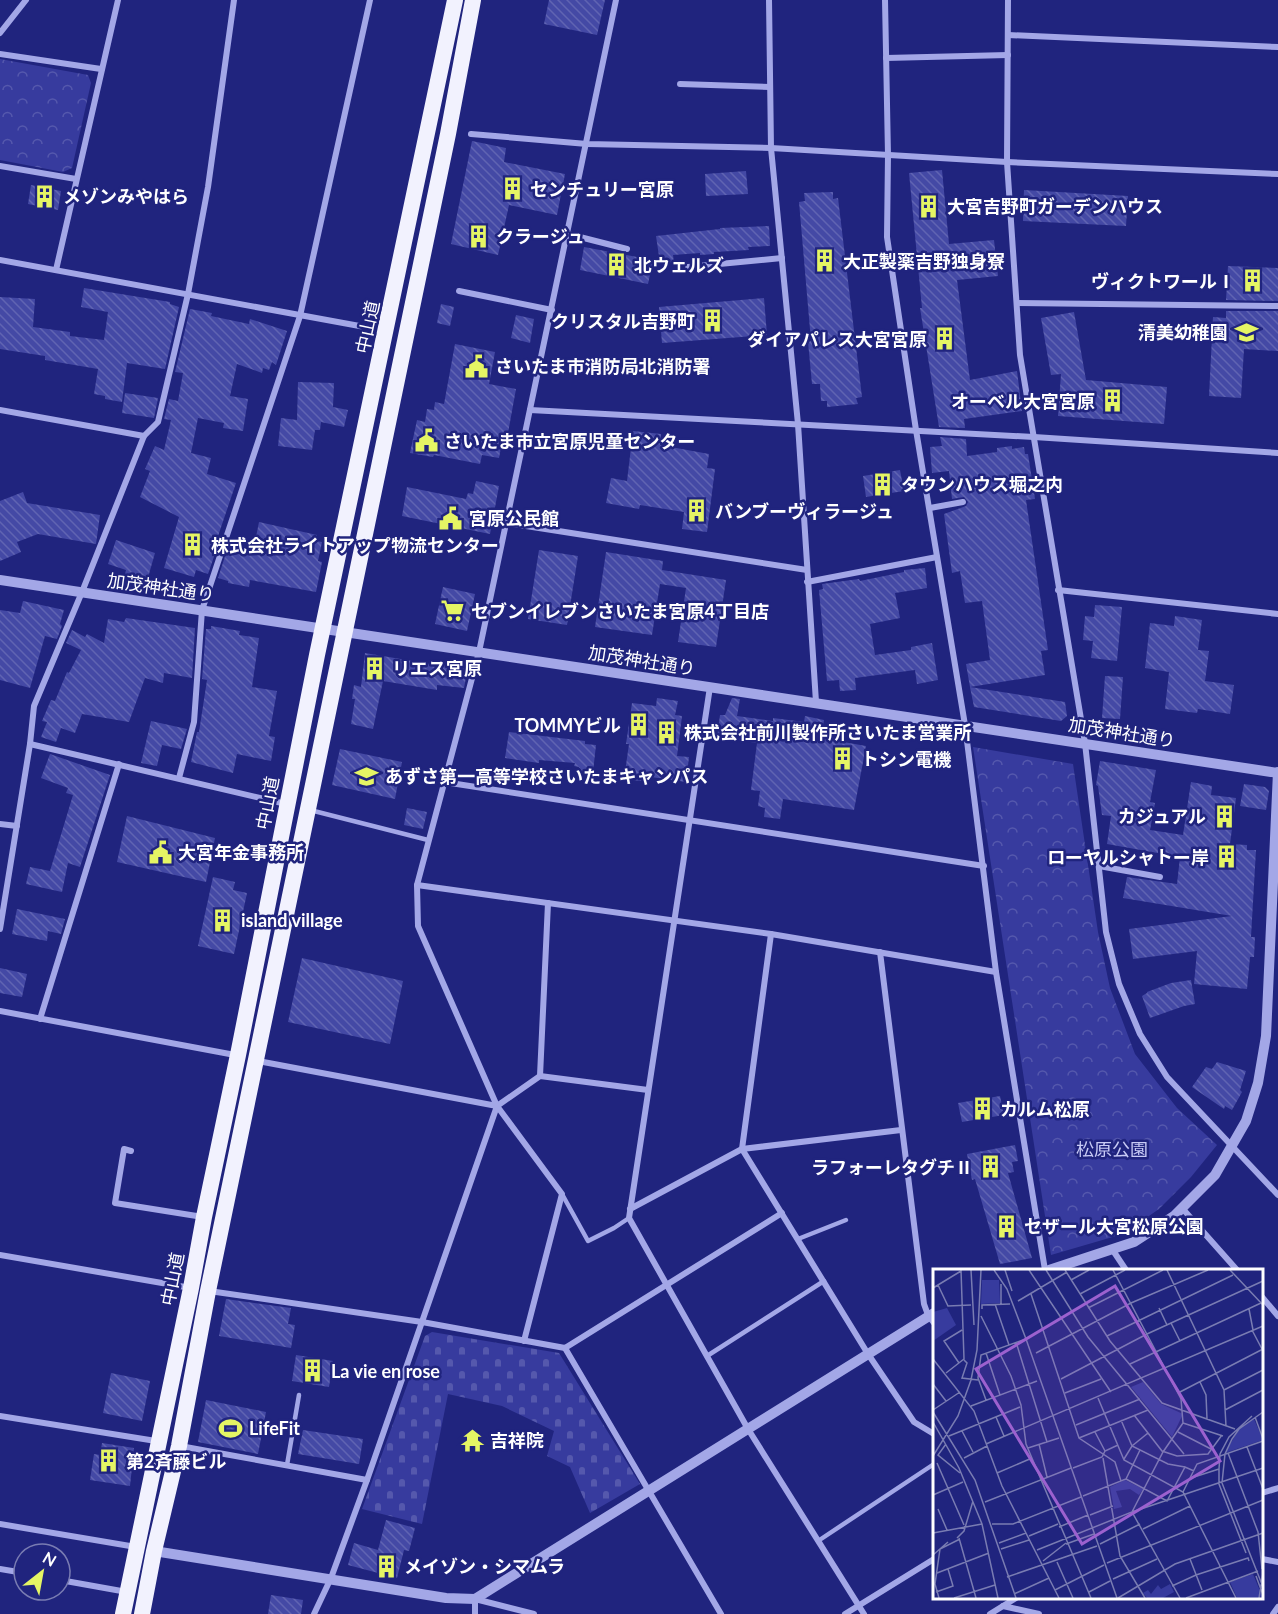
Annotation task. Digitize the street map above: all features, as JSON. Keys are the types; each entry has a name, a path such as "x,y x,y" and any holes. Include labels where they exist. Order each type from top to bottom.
{"highway":[{"name":"中山道","path":"142,1614 154,1551 179,1446 200,1289 204,1217 323,628 455,0"},
{"name":"中山道","path":"123,1614 159,1442 200,1289 256,1061 474,0"}],"street":[{"path":"0,33 26,0"},
{"path":"56,270 118,0"},
{"path":"0,929 34,706 144,436 158,422 188,294 208,187 234,0"},
{"path":"179,778 194,722 202,610 300,315 370,0"},
{"path":"524,1341 562,1194 497,1106 418,926 417,885 479,652 616,0"},
{"path":"769,0 771,148 798,424 816,702"},
{"path":"885,0 887,237 916,430 965,725 996,972 1047,1269"},
{"path":"1008,0 1007,162 1020,355 1085,743 1106,932 1119,984 1140,1034 1167,1077 1278,1195"},
{"path":"1008,35 1278,47"},
{"path":"0,54 101,69"},
{"path":"886,58 1008,55"},
{"path":"680,84 770,87"},
{"path":"471,134 587,144 771,148 1007,162 1278,174"},
{"path":"0,166 76,179"},
{"path":"568,234 627,249"},
{"path":"688,267 782,258"},
{"path":"0,260 365,327"},
{"path":"459,291 552,310"},
{"path":"1017,303 1278,306"},
{"path":"0,410 144,436"},
{"path":"530,410 1034,436 1278,453"},
{"path":"930,508 963,502"},
{"path":"507,523 807,570"},
{"path":"807,582 937,557"},
{"name":"加茂神社通り","path":"0,580 1278,772"},
{"path":"1058,590 1278,614"},
{"path":"710,687 629,1218 748,1430 864,1614"},
{"path":"30,744 287,804"},
{"path":"40,1019 119,764"},
{"path":"1050,1269 1134,1242 1174,1216 1215,1175 1246,1121 1258,1083 1274,983 1278,772"},
{"path":"444,782 984,866"},
{"path":"0,824 17,826"},
{"path":"1098,866 1160,877"},
{"path":"417,885 771,934 996,972"},
{"path":"540,1076 548,903"},
{"path":"771,934 742,1149 868,1354 914,1422 933,1433"},
{"path":"475,1599 868,1354 932,1317 924,1304 880,952"},
{"path":"0,1011 238,1055"},
{"path":"256,1061 497,1106"},
{"path":"314,1614 331,1578 367,1480 497,1106 540,1076 648,1090"},
{"path":"630,1209 742,1149 901,1130"},
{"path":"131,1151 124,1149 115,1203 204,1217"},
{"path":"1182,1208 1236,1269"},
{"path":"0,1255 200,1289 422,1322 565,1348 782,1213"},
{"path":"1112,1249 1125,1269"},
{"path":"1263,1298 1278,1316"},
{"path":"565,1348 651,1491 721,1614"},
{"path":"0,1416 159,1442"},
{"path":"179,1446 367,1480"},
{"path":"1263,1492 1278,1488"},
{"path":"0,1524 446,1598 475,1599 534,1614"},
{"path":"1263,1559 1278,1562"},
{"path":"845,1614 933,1560"},
{"path":"72,1582 128,1592"},
{"path":"475,1599 475,1614"},
{"path":"990,1614 1014,1599"},
{"path":"1003,1606 1039,1614"},
{"path":"1273,1614 1278,1607"}],"lane":[{"path":"308,809 428,840"},
{"path":"562,1194 588,1241 629,1218"},
{"path":"798,1239 846,1220"},
{"path":"707,1356 824,1281"},
{"path":"287,1465 299,1395"},
{"path":"818,1541 933,1465"}],"green space":[{"path":"0,59 88,75 91,83 72,168 63,172 0,160"},
{"name":"松原公園","path":"973,747 1073,764 1098,932 1110,988 1135,1054 1177,1108 1217,1145 1191,1177 1159,1209 1123,1234 1051,1255"},
{"path":"432,1332 559,1353 640,1484 590,1513 570,1467 547,1456 554,1431 502,1406 448,1394 422,1524 362,1509 425,1336"}],"building":[{"path":"549,0 605,0 597,35 544,24"},
{"name":"センチュリー宮原","path":"472,141 506,148 504,162 565,174 557,215 509,205 498,255 451,244"},
{"path":"942,170 949,244 994,240 998,276 957,280 970,380 1017,371 1022,411 964,419 965,428 939,427 920,308 922,308 909,173"},
{"path":"746,171 748,194 706,196 705,174"},
{"name":"メゾンみやはら","path":"31,185 61,191 58,210 28,204"},
{"path":"1024,190 1128,196 1126,226 1023,221"},
{"name":"大正製薬吉野独身寮","path":"833,192 833,199 838,198 862,397 856,398 858,404 827,407 827,401 821,401 820,384 812,384 808,342 811,341 799,202 805,201 804,193"},
{"path":"769,226 770,246 748,247 749,250 714,252 714,254 673,255 674,262 660,263 656,236 720,228"},
{"name":"北ウェルズ","path":"584,247 653,260 648,284 580,270"},
{"name":"ヴィクトワールⅠ","path":"1228,266 1278,268 1278,301 1226,300"},
{"path":"84,288 170,302 179,307 165,369 127,363 122,402 94,394 98,369 45,360 45,356 0,349 0,297 35,299 33,327 70,332 70,336 104,340 108,312 81,307"},
{"name":"クリスタル吉野町","path":"764,298 767,335 662,343 659,307"},
{"path":"441,304 454,307 450,326 437,323"},
{"path":"190,309 249,324 250,319 287,331 276,365 272,362 269,370 263,368 262,373 237,364 230,396 248,399 243,431 223,428 224,423 198,418 191,453 211,458 207,474 236,483 215,545 218,545 208,574 196,570 194,577 164,568 179,517 140,497 150,471 145,469 155,446 164,450 171,420 164,419 169,399 178,401 183,373 175,372"},
{"path":"1226,311 1278,311 1278,351 1244,349 1241,398 1209,396 1213,317 1226,318"},
{"name":"オーベル大宮宮原","path":"1074,312 1086,380 1167,387 1164,424 1058,416 1061,374 1051,375 1041,318"},
{"path":"516,315 534,319 530,343 511,338"},
{"path":"455,344 495,352 489,384 516,389 508,433 504,432 499,458 482,455 480,464 410,453 417,420 425,422 427,409 434,410 435,402 444,404"},
{"path":"298,382 334,383 333,407 348,410 344,427 321,422 320,430 315,430 312,450 278,446 281,418 297,420"},
{"path":"125,393 158,398 154,418 122,413"},
{"path":"633,431 661,434 660,445 709,454 707,468 715,469 707,532 682,529 684,512 640,505 639,509 606,503 611,478 627,481"},
{"path":"940,437 966,439 967,456 997,452 997,448 1012,446 1012,449 1024,447 1025,454 1028,454 1035,499 1026,500 1048,650 1041,651 1045,675 970,687 966,664 990,660 982,601 965,603 960,571 952,573 944,514 966,506 968,502 964,497 952,499 949,471 932,473 930,447 942,446"},
{"name":"タウンハウス堀之内","path":"900,470 904,491 866,497 863,476"},
{"path":"476,481 499,486 490,534 402,516 407,487 466,499 468,493 473,494"},
{"path":"23,492 27,503 100,515 96,544 38,534 17,542 21,552 0,561 0,501"},
{"path":"259,522 317,535 316,541 322,542 318,561 322,562 316,592 250,580 249,587 228,583 218,578 228,547 253,552"},
{"path":"116,540 155,553 147,581 125,574 126,570 108,564"},
{"path":"539,550 578,556 567,625 528,619"},
{"path":"606,552 663,561 662,570 726,580 716,647 678,642 686,588 660,584 652,635 595,627"},
{"path":"925,568 927,588 895,593 900,618 870,624 875,655 911,650 911,647 932,643 938,680 917,684 915,670 855,678 856,690 840,691 839,680 827,681 819,590 823,589 822,584 859,579 860,581 904,572 904,570"},
{"path":"443,587 475,594 467,631 435,624"},
{"path":"23,601 64,610 60,624 62,626 57,639 45,636 30,688 0,680 0,610 20,613"},
{"path":"1095,605 1122,607 1117,661 1091,658 1093,641 1083,640 1085,616 1094,617"},
{"path":"1175,616 1202,620 1198,650 1209,651 1205,681 1234,685 1230,714 1198,709 1197,713 1165,709 1169,672 1145,668 1150,623 1174,626"},
{"path":"126,618 195,628 192,678 164,673 163,683 145,678 129,722 82,714 75,733 61,728 56,742 41,737 47,722 42,721 51,700 55,701 67,672 69,673 81,650 66,643 72,630 85,637 87,634 104,643 108,619 124,622"},
{"path":"211,626 240,631 239,635 259,638 252,687 277,691 269,736 275,737 271,761 237,754 233,773 191,762 197,732 199,732 207,680 202,679 206,629 211,629"},
{"path":"365,653 464,668 464,672 467,672 464,688 437,685 437,690 383,681 373,729 351,724 355,699 352,699 354,685 361,687"},
{"path":"1105,676 1123,677 1120,719 1102,718"},
{"path":"970,687 1065,702 1067,716 1061,721 974,707"},
{"path":"657,698 678,701 675,715 682,716 677,756 689,757 686,782 651,777 650,782 624,779 632,703 656,706"},
{"path":"732,698 740,699 737,716 773,721 773,718 804,722 805,716 824,720 821,738 866,746 854,810 783,799 780,819 764,817 765,808 758,806 760,791 751,790 757,743 717,737 720,715 725,715"},
{"path":"151,721 187,729 181,749 162,745 157,766 141,763"},
{"path":"509,732 585,741 585,744 596,745 593,772 578,771 579,767 574,766 575,763 539,760 539,763 505,758"},
{"path":"340,749 402,762 395,799 332,785"},
{"path":"50,754 110,775 80,867 68,863 62,892 26,884 30,867 50,871 73,795 66,793 68,788 41,778"},
{"path":"1100,761 1156,770 1150,802 1155,803 1150,830 1183,835 1191,782 1212,786 1211,795 1236,798 1230,844 1247,845 1247,850 1256,850 1251,937 1255,937 1254,957 1250,957 1247,989 1194,984 1197,951 1133,959 1129,929 1232,916 1123,898 1127,877 1177,884 1180,857 1107,844 1111,816 1102,815 1096,785"},
{"path":"1244,784 1265,787 1269,791 1266,810 1240,806"},
{"path":"407,808 427,812 423,829 404,825"},
{"path":"127,816 215,838 206,882 117,862"},
{"name":"island village","path":"213,877 235,882 233,890 247,893 234,954 198,946"},
{"path":"17,909 65,919 61,934 48,931 47,941 12,934"},
{"path":"302,958 403,981 390,1044 288,1022"},
{"path":"0,968 27,974 22,997 0,993"},
{"path":"1191,980 1195,1004 1150,1018 1142,996 1171,983"},
{"path":"1217,1062 1246,1071 1240,1090 1242,1092 1232,1110 1225,1106 1224,1109 1192,1087 1206,1067 1212,1069"},
{"name":"カルム松原","path":"1000,1096 1004,1115 962,1122 958,1103"},
{"path":"1015,1145 1018,1161 1012,1162 1014,1172 1008,1173 1032,1258 1000,1264 975,1179 972,1180 967,1154"},
{"path":"226,1299 291,1308 288,1324 295,1325 291,1348 219,1336"},
{"name":"La vie en rose","path":"296,1355 333,1361 329,1387 292,1381"},
{"path":"111,1373 150,1381 142,1421 103,1413"},
{"path":"206,1400 266,1412 258,1454 198,1442"},
{"path":"303,1430 363,1439 359,1464 298,1454"},
{"name":"第2斉藤ビル","path":"102,1443 134,1448 130,1486 90,1480 94,1454 100,1455"},
{"path":"386,1520 415,1528 409,1551 404,1550 397,1578 348,1565 354,1543 378,1550"},
{"path":"271,1595 303,1600 301,1614 268,1614"}],"place":[{"name":"センチュリー宮原","path":"512,189"},
{"name":"メゾンみやはら","path":"45,196"},
{"name":"大宮吉野町ガーデンハウス","path":"929,206"},
{"name":"クラージュ","path":"478,236"},
{"name":"大正製薬吉野独身寮","path":"825,261"},
{"name":"北ウェルズ","path":"616,265"},
{"name":"ヴィクトワールⅠ","path":"1253,281"},
{"name":"クリスタル吉野町","path":"713,321"},
{"name":"清美幼稚園","path":"1246,332"},
{"name":"ダイアパレス大宮宮原","path":"945,339"},
{"name":"さいたま市消防局北消防署","path":"477,366"},
{"name":"オーベル大宮宮原","path":"1113,401"},
{"name":"さいたま市立宮原児童センター","path":"426,441"},
{"name":"タウンハウス堀之内","path":"883,484"},
{"name":"バンブーヴィラージュ","path":"697,511"},
{"name":"宮原公民館","path":"451,518"},
{"name":"株式会社ライトアップ物流センター","path":"193,545"},
{"name":"セブンイレブンさいたま宮原4丁目店","path":"453,611"},
{"name":"リエス宮原","path":"374,668"},
{"name":"TOMMYビル","path":"639,725"},
{"name":"株式会社前川製作所さいたま営業所","path":"666,732"},
{"name":"トシン電機","path":"843,759"},
{"name":"あずさ第一高等学校さいたまキャンパス","path":"367,776"},
{"name":"カジュアル","path":"1224,816"},
{"name":"大宮年金事務所","path":"160,852"},
{"name":"ローヤルシャトー岸","path":"1227,857"},
{"name":"island village","path":"223,920"},
{"name":"カルム松原","path":"982,1109"},
{"name":"ラフォーレタグチⅡ","path":"991,1167"},
{"name":"セザール大宮松原公園","path":"1006,1226"},
{"name":"La vie en rose","path":"313,1371"},
{"name":"LifeFit","path":"231,1428"},
{"name":"吉祥院","path":"472,1440"},
{"name":"第2斉藤ビル","path":"108,1461"},
{"name":"メイゾン・シマムラ","path":"386,1566"}]}
